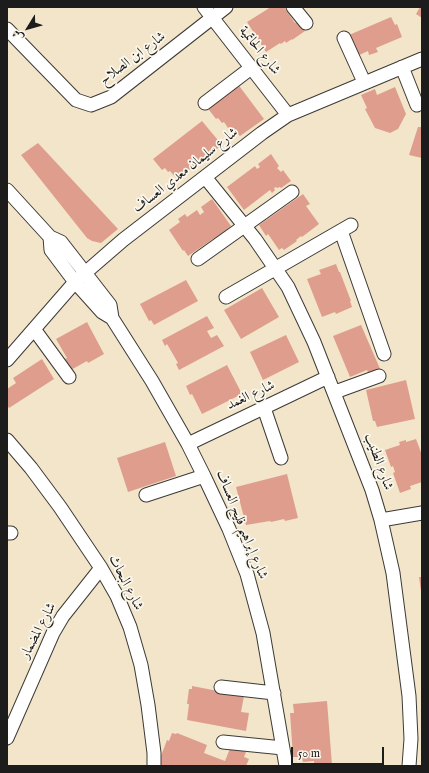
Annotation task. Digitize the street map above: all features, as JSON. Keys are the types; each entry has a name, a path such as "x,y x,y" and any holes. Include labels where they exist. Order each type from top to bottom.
{"street":[{"name":"شارع الحاتمية","path":"204,7 288,115"},
{"name":"شارع ابن الصلاح","path":"7,29 76,100 91,105 111,97 226,7"},
{"path":"293,7 309,21 302,7"},
{"path":"344,38 364,82"},
{"name":"شارع سليمان معدي العساف","path":"7,360 75,282 85,273 123,240 262,133 288,115 422,59"},
{"path":"402,67 417,106"},
{"path":"205,103 251,68"},
{"name":"شارع الطنيب","path":"205,176 245,225 288,287 335,392 372,490 382,520 394,573 409,696 411,739 409,766"},
{"name":"شارع إبراهيم فليح العساف","path":"7,190 50,237 60,242 110,305 112,318 152,381 188,444 204,476 229,529 246,574 263,633 286,766"},
{"path":"198,259 292,192"},
{"path":"226,297 346,228 384,354"},
{"name":"شارع إبراهيم فليح العساف","path":"50,237 52,250 75,282 102,312 112,318"},
{"path":"34,329 69,377"},
{"path":"335,392 379,376"},
{"name":"شارع الغمد","path":"188,444 328,377"},
{"path":"264,408 281,458"},
{"name":"شارع البحاث","path":"7,440 31,468 60,507 101,568 117,596 130,627 141,665 148,705 154,753 154,766"},
{"path":"146,494 204,476"},
{"path":"382,520 422,513"},
{"name":"شارع المضمار","path":"7,738 53,633 63,616 101,568"},
{"path":"222,687 274,693"},
{"path":"223,742 283,748"}],"building":[{"path":"271,7 284,7 295,23 299,21 305,31 292,40 286,43 285,41 281,44 280,43 266,52 247,22"},
{"path":"420,7 422,7 422,18 416,14"},
{"path":"391,17 395,25 397,24 402,37 376,48 378,52 369,55 368,51 357,56 349,35"},
{"path":"237,83 264,119 240,136 230,127 228,128 224,122 222,123 218,118 216,119 206,106"},
{"path":"395,87 406,114 398,129 390,133 375,128 365,109 367,108 361,95 375,89 377,95"},
{"path":"202,121 222,145 177,179 165,168 162,170 153,159"},
{"path":"418,127 422,127 422,158 409,155"},
{"path":"38,143 118,229 101,243 87,238 21,155"},
{"path":"271,154 279,166 277,168 281,172 283,170 291,181 281,188 274,188 275,190 272,193 270,190 244,210 227,187 255,166 257,169 260,167 258,164"},
{"path":"303,194 310,204 306,206 319,224 284,250 282,248 279,250 268,234 266,236 259,225"},
{"path":"212,199 231,226 214,241 213,239 188,256 169,230 180,222 178,219 185,214 187,217 197,210 200,215 204,212 201,207"},
{"path":"336,264 352,307 336,314 335,312 322,317 307,279 321,274 319,270"},
{"path":"186,280 198,301 154,325 151,320 149,321 140,304"},
{"path":"262,288 279,317 241,339 224,310"},
{"path":"207,316 214,328 207,331 211,338 217,335 224,346 179,370 176,364 178,363 167,344 165,346 162,340"},
{"path":"87,322 104,354 69,371 63,360 67,358 56,339"},
{"path":"361,325 381,371 369,375 367,370 350,377 333,336"},
{"path":"286,335 299,362 263,380 250,352"},
{"path":"42,359 54,379 9,408 7,405 7,389 16,383 13,378"},
{"path":"227,365 242,394 202,414 192,394 190,395 186,386"},
{"path":"406,380 415,419 377,427 375,421 373,421 366,390"},
{"path":"416,439 422,455 422,482 410,486 411,489 400,493 393,473 395,472 393,466 391,467 385,450 400,445 399,442 406,440 406,442"},
{"path":"165,442 176,476 128,492 117,458"},
{"path":"287,474 298,518 285,521 284,519 246,525 236,487"},
{"path":"419,577 422,577 422,591 421,591"},
{"path":"192,686 244,696 241,712 249,713 246,731 187,720 189,689 192,689"},
{"path":"327,701 332,765 314,766 314,761 303,762 302,757 293,757 290,713 294,713 293,704"},
{"path":"172,733 177,733 207,745 204,753 225,761 231,746 246,752 244,757 249,759 246,766 161,766 158,764 167,740 169,741"}]}
